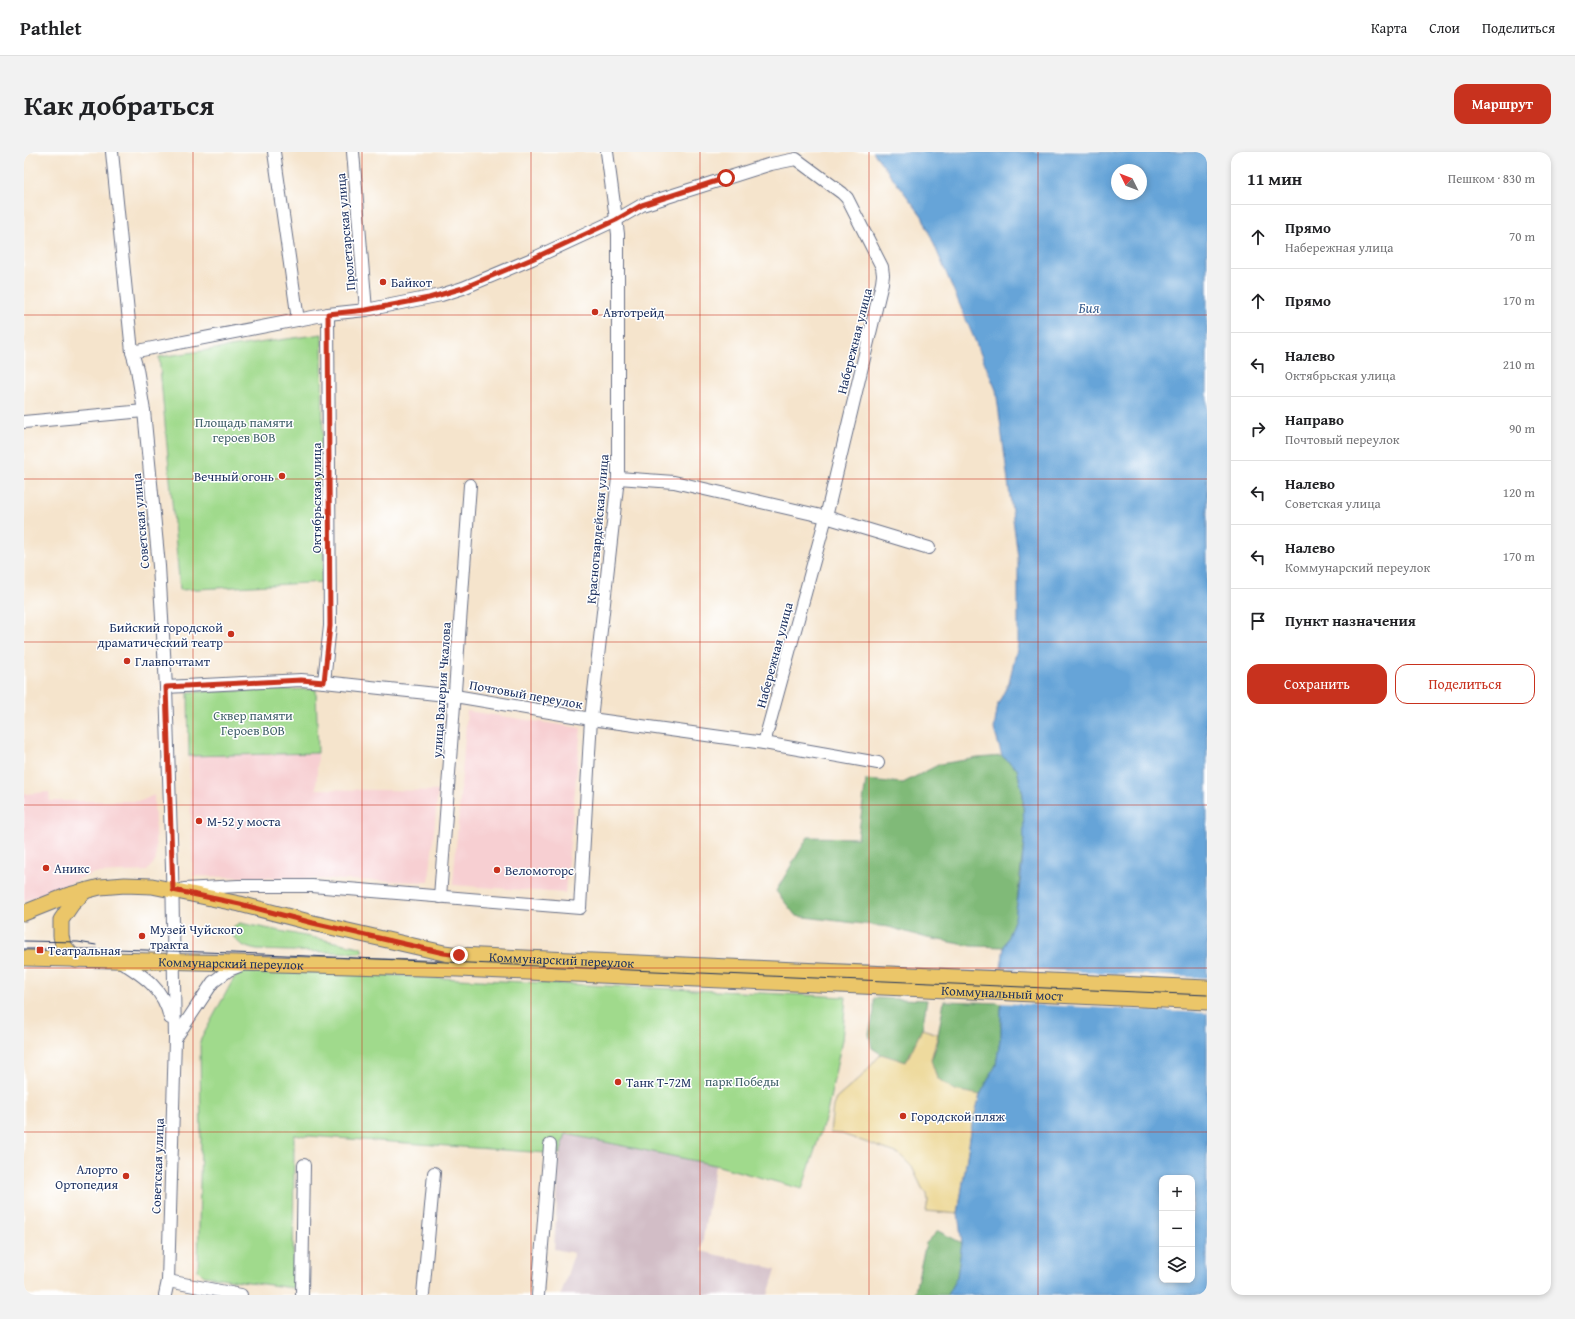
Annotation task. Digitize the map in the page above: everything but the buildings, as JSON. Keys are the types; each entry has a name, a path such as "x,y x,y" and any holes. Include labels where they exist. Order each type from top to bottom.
{"main road":[{"name":"Коммунарский переулок","path":"24,913 69,895 100,887 125,885 152,886 240,904 313,923 444,953 529,965"},
{"path":"76,960 64,945 61,936 61,920 72,904 85,891"},
{"name":"Коммунарский переулок","path":"24,958 174,962 529,965 799,977"},
{"name":"Коммунальный мост","path":"799,977 1207,988"},
{"name":"Коммунальный мост","path":"799,977 1207,1002"}],"street":[{"name":"Советская улица","path":"112,152 132,352 137,369 144,411 159,566 166,687 173,890 175,1039 168,1281 166,1295"},
{"path":"274,152 298,320"},
{"name":"Пролетарская улица","path":"353,152 366,310"},
{"name":"Красногвардейская улица","path":"440,897 580,908 591,719 618,478 618,242 607,152"},
{"name":"Набережная улица","path":"132,352 328,314 366,310 429,298 463,288 532,259 616,220 642,205 771,164 792,159 800,160 837,188 847,198 882,267 883,275 826,517 764,743"},
{"name":"Октябрьская улица","path":"324,682 330,626 328,314"},
{"path":"24,422 144,411"},
{"path":"618,478 674,482 826,517 929,548"},
{"name":"улица Валерия Чкалова","path":"440,897 470,485"},
{"name":"Почтовый переулок","path":"166,687 301,680 455,696 591,719 764,743 878,764"},
{"path":"173,890 246,886 312,886 440,897"},
{"path":"120,961 137,971 160,993 167,1005 175,1039"},
{"path":"175,1039 213,982 229,970 249,962"},
{"path":"538,1295 550,1145"},
{"path":"302,1295 304,1165"},
{"path":"423,1295 434,1173"},
{"path":"168,1281 241,1295"}],"shaded area":[{"path":"467,711 581,728 565,893 453,885"},
{"path":"318,753 316,789 438,791 429,882 193,876 189,756"},
{"path":"49,792 50,801 141,801 154,795 156,860 147,871 94,873 24,901 24,794"},
{"path":"566,1134 715,1165 701,1251 776,1269 768,1295 561,1295 574,1253 554,1249 560,1155"}],"green space":[{"name":"Площадь памяти героев ВОВ","path":"322,334 324,582 180,590 159,357"},
{"name":"Сквер памяти Героев ВОВ","path":"316,689 318,753 189,756 188,692"},
{"path":"1002,756 1017,769 1023,794 1024,841 1015,918 1004,947 972,946 927,938 889,927 796,916 776,891 808,837 858,838 866,780 903,783 940,764"},
{"path":"240,923 360,947 363,949 363,952 257,950 246,947 233,937 231,933 234,926"},
{"name":"парк Победы","path":"244,971 355,973 846,997 842,1040 827,1113 802,1189 715,1165 566,1134 560,1154 294,1135 293,1288 204,1276 198,1270 201,1140 200,1041 234,978"},
{"path":"874,998 927,1000 922,1029 906,1062 881,1054 872,1048 869,1034 874,1012"},
{"path":"944,1001 1001,1003 1001,1034 996,1065 980,1095 954,1090 937,1078 931,1061 936,1047"},
{"path":"938,1231 962,1243 957,1277 947,1295 914,1295 926,1243"}],"sand":[{"name":"Городской пляж","path":"922,1029 938,1034 931,1060 937,1078 954,1090 980,1095 972,1125 958,1214 926,1211 928,1201 927,1194 922,1188 912,1167 899,1154 842,1134 830,1133 833,1106 836,1099 861,1077 881,1054 906,1062"}],"water":[{"name":"Бия","path":"873,152 1207,152 1207,1295 947,1295 957,1277 962,1243 958,1214 972,1125 980,1095 996,1065 1001,1034 1001,968 1004,947 1015,918 1024,841 1023,794 1017,769 1002,756 994,729 998,704 1009,682 1018,645 1018,557 996,390 922,216"}],"pier":[{"path":"999,968 1207,978 1207,1013 999,1003"}],"tram line":[{"path":"24,941 78,942 96,945"},
{"path":"24,949 116,949 262,954 1207,995"}],"place":[{"name":"Байкот","path":"383,282"},
{"name":"Автотрейд","path":"595,312"},
{"name":"Вечный огонь","path":"282,476"},
{"name":"Бийский городской драматический театр","path":"231,634"},
{"name":"Главпочтамт","path":"127,661"},
{"name":"М-52 у моста","path":"199,821"},
{"name":"Аникс","path":"46,868"},
{"name":"Веломоторс","path":"497,870"},
{"name":"Музей Чуйского тракта","path":"142,936"},
{"name":"Театральная","path":"40,950"},
{"name":"Танк Т-72М","path":"618,1082"},
{"name":"Городской пляж","path":"903,1116"},
{"name":"Алорто Ортопедия","path":"126,1176"}],"route":[{"path":"459,955 444,953 313,923 240,904 173,890 166,687 301,680 324,682 330,626 328,314 366,310 429,298 463,288 532,259 616,220 642,205 726,178"}]}
